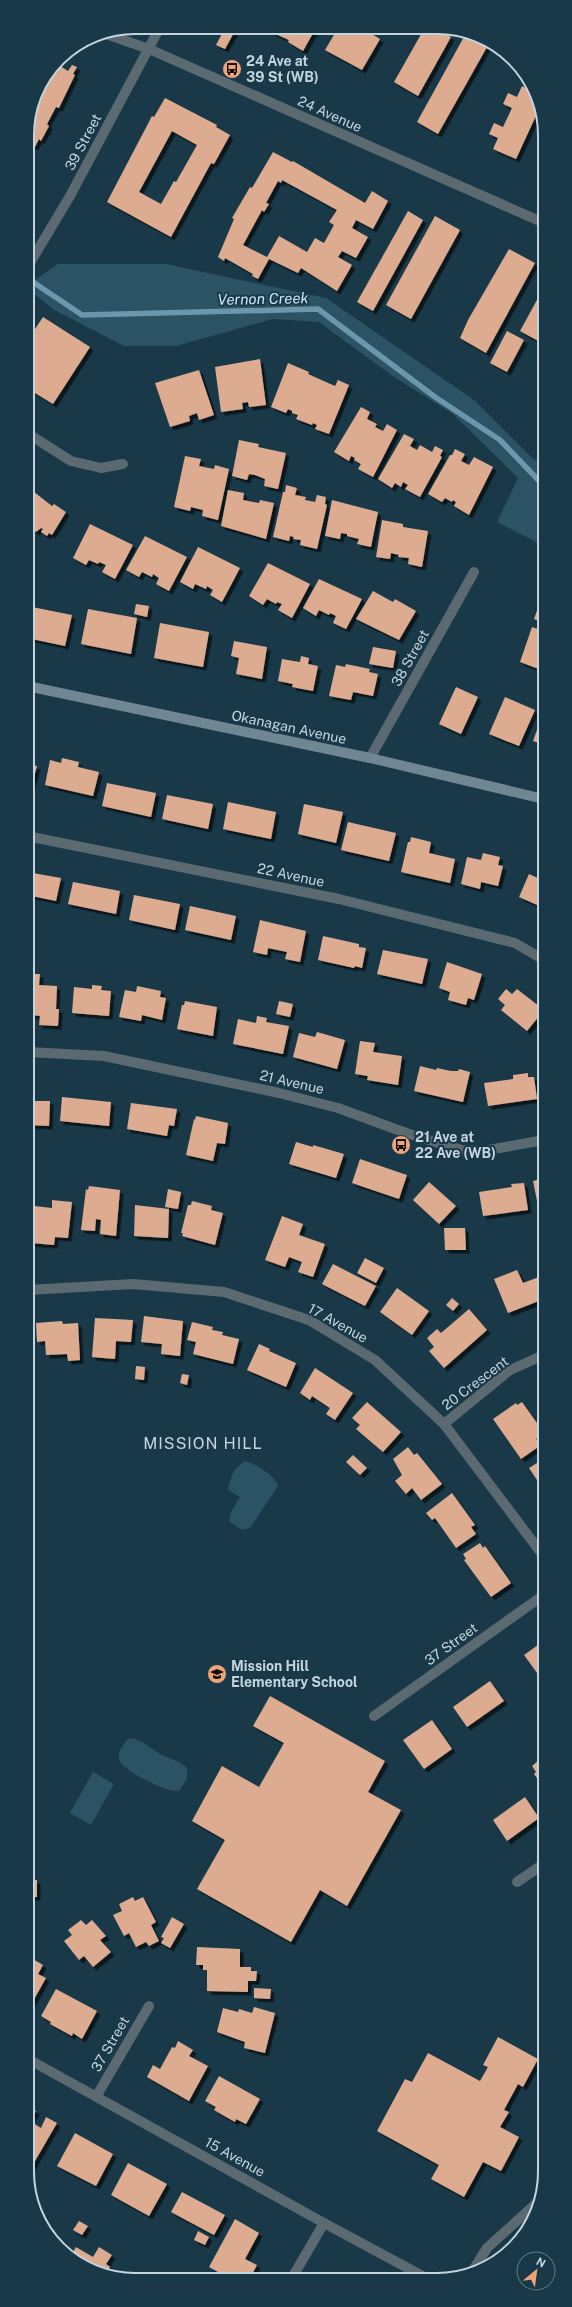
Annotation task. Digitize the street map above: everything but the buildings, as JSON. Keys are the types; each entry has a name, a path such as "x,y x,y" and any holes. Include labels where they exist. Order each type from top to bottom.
{"street":[{"name":"39 Street","path":"34,256 70,196 156,34"},
{"name":"24 Avenue","path":"113,36 149,49 538,220"},
{"path":"34,437 71,461 101,468 123,464"},
{"name":"38 Street","path":"370,758 474,572"},
{"name":"Okanagan Avenue","path":"34,687 370,758 538,798"},
{"name":"22 Avenue","path":"34,837 339,900 515,943 538,956"},
{"name":"21 Avenue","path":"34,1052 104,1056 279,1093 338,1108 409,1134 462,1150 483,1151 538,1141"},
{"name":"17 Avenue","path":"34,1290 133,1284 224,1292 309,1320 375,1360 444,1424 538,1549"},
{"name":"20 Crescent","path":"444,1424 510,1370 538,1358"},
{"name":"37 Street","path":"374,1716 538,1599"},
{"path":"517,1882 538,1868"},
{"name":"37 Street","path":"96,2097 149,2006"},
{"name":"15 Avenue","path":"34,2062 324,2224 417,2273"},
{"path":"476,2265 487,2248 531,2208"},
{"path":"295,2273 324,2224"}],"shaded area":[{"path":"58,264 166,264 326,298 474,400 538,462 538,543 497,522 518,478 453,414 394,377 319,322 273,319 176,346 124,346 54,310 34,294 34,280"},
{"path":"245,1461 254,1464 269,1474 278,1486 250,1528 242,1530 230,1522 231,1512 240,1497 228,1490 233,1473 241,1463"},
{"path":"129,1738 142,1742 158,1753 187,1768 187,1779 179,1791 166,1789 156,1785 137,1775 122,1764 119,1760 119,1754 123,1745"},
{"path":"93,1772 114,1784 91,1825 70,1813"}],"waterway":[{"name":"Vernon Creek","path":"34,283 82,315 318,309 435,397 500,440 538,480"}],"place":[{"name":"24 Ave at 39 St (WB)","path":"232,69"},
{"name":"21 Ave at 22 Ave (WB)","path":"401,1145"},
{"name":"Mission Hill Elementary School","path":"217,1674"}],"district":[{"name":"MISSION HILL","path":"203,1443"}]}
